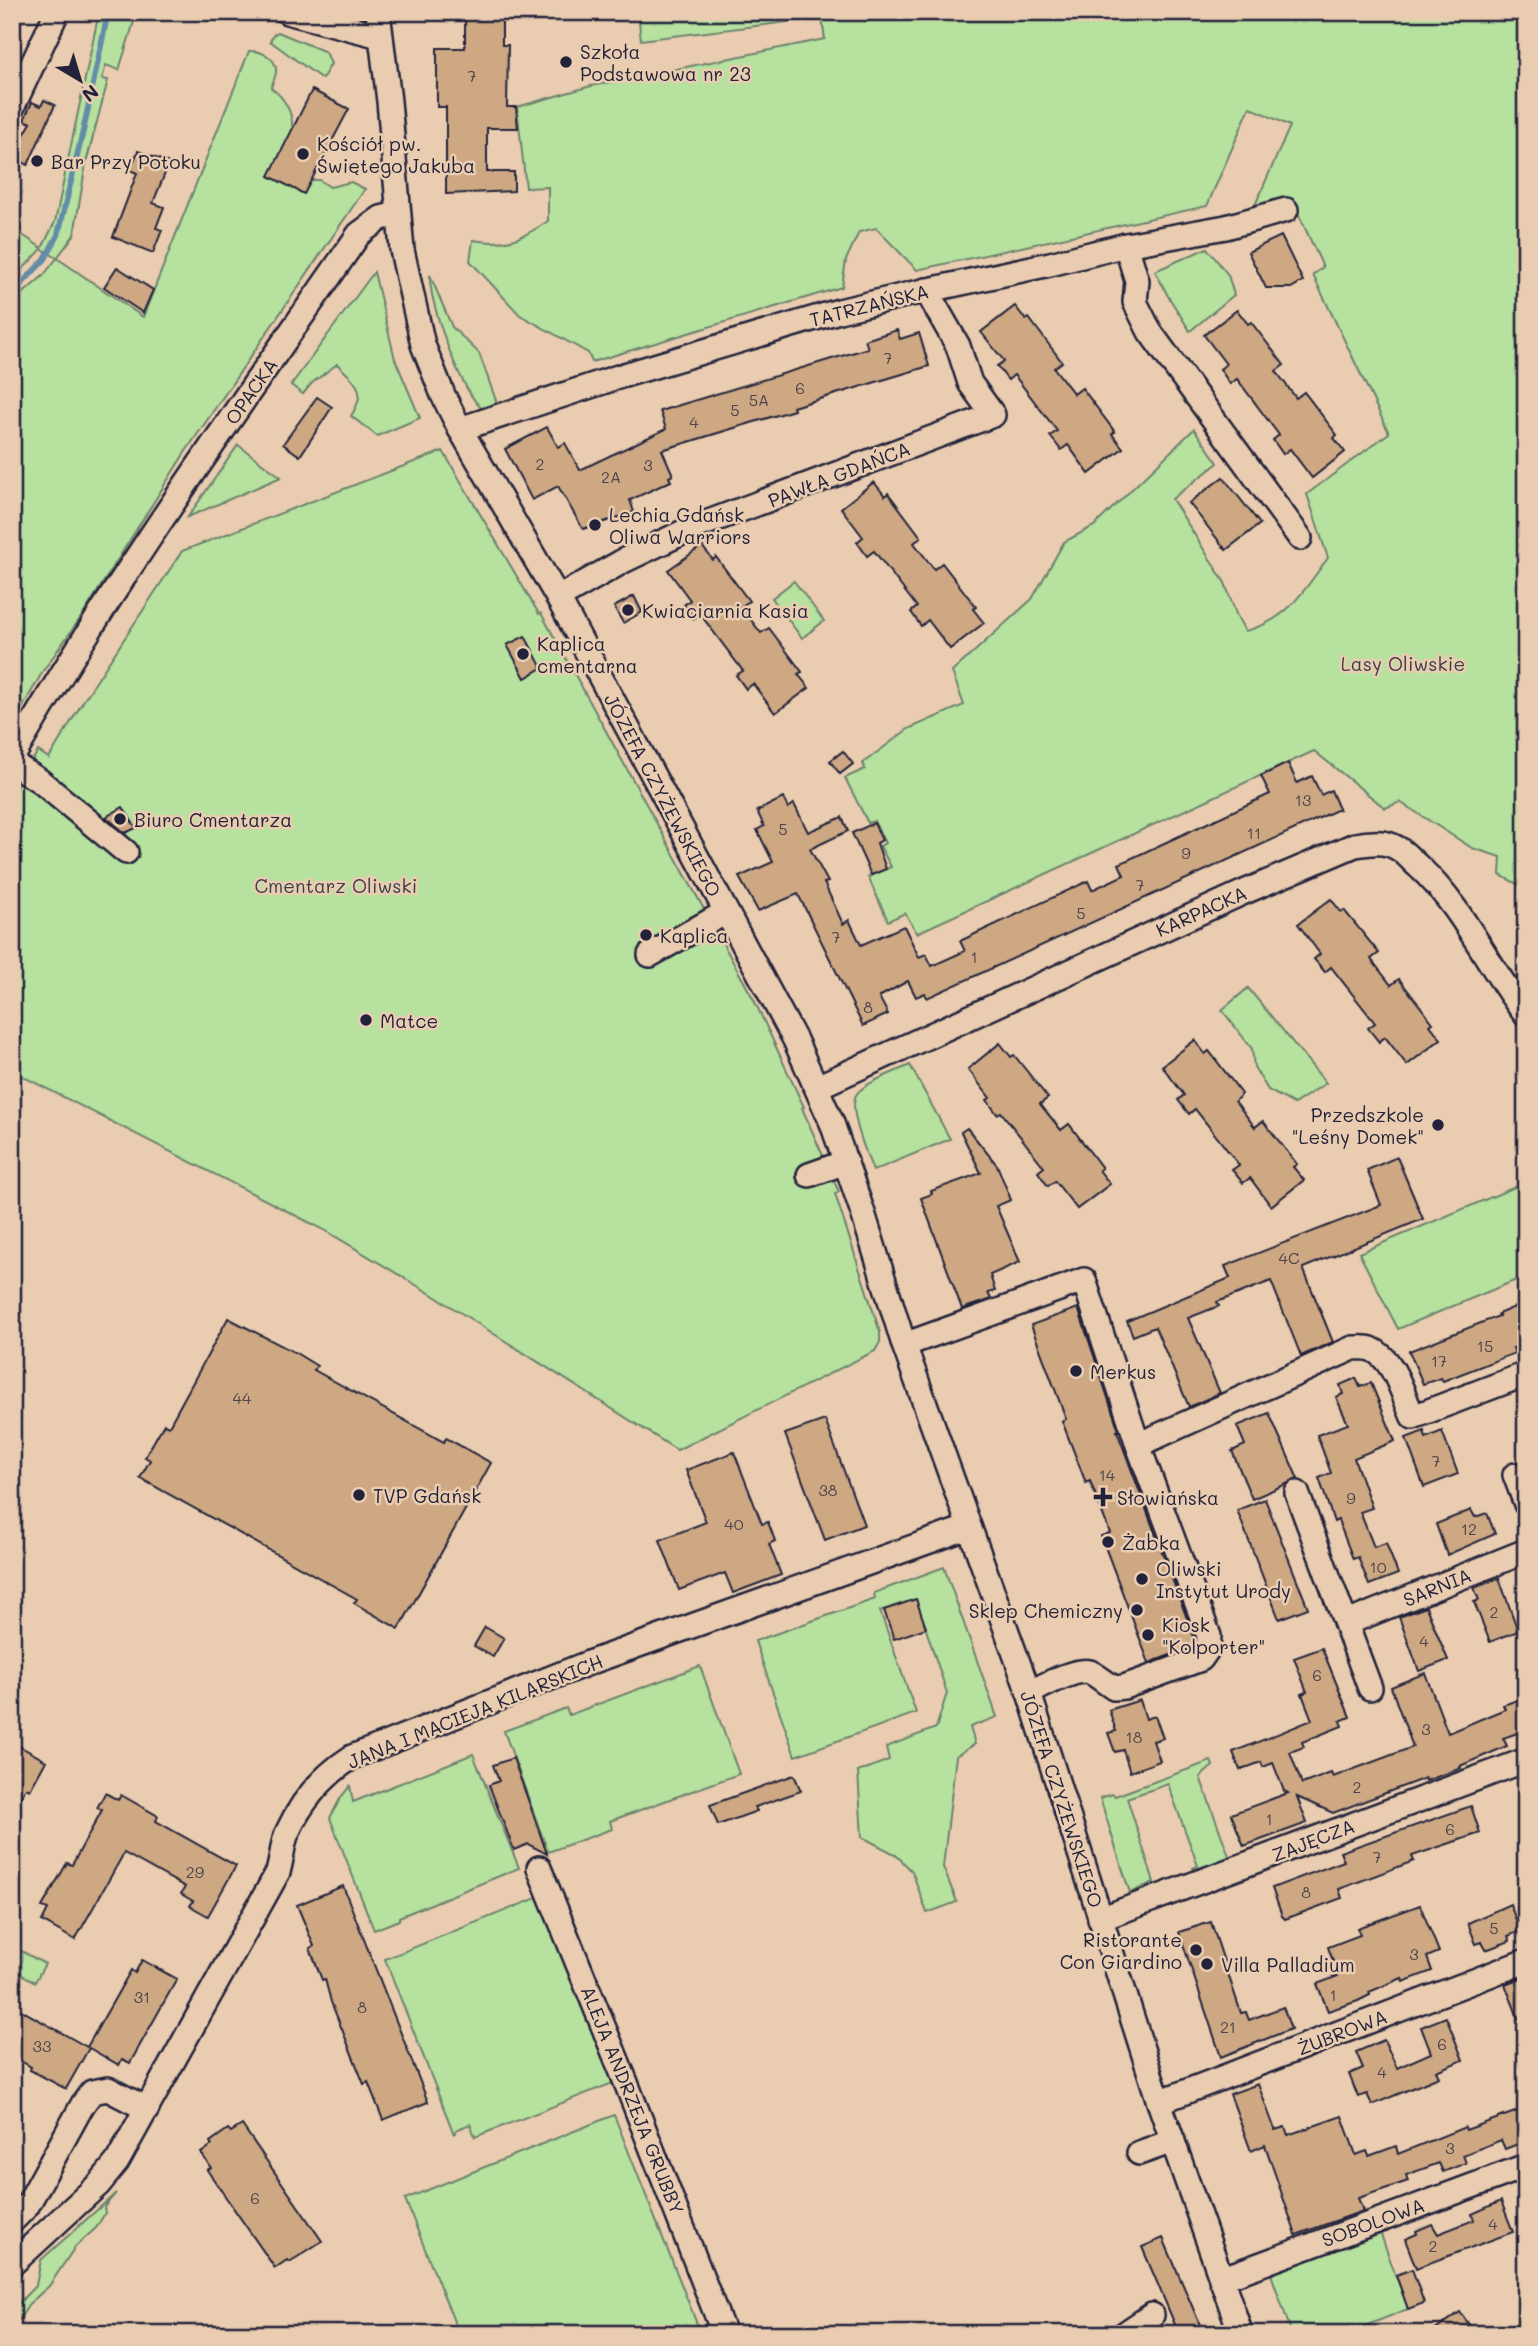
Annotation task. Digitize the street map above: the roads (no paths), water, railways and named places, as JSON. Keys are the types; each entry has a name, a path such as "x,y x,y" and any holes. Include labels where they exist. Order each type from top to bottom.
{"street":[{"path":"12,107 57,12"},
{"path":"287,12 380,36"},
{"path":"378,12 389,101 398,214"},
{"name":"TATRZAŃSKA","path":"460,429 621,376 839,312 1126,245 1226,227 1286,210"},
{"name":"JÓZEFA CZYŻEWSKIEGO","path":"398,214 406,272 423,345 443,395 558,598 795,1040 817,1087 846,1163 904,1345 1029,1693 1159,2102 1241,2334"},
{"name":"OPACKA","path":"12,758 57,680 142,548 359,234 381,218 398,214"},
{"path":"1126,245 1138,281 1135,302 1150,332 1300,538"},
{"name":"PAWŁA GDAŃCA","path":"558,598 625,560 690,529 993,415 970,383 958,346 926,290"},
{"path":"12,764 40,781 127,852"},
{"name":"KARPACKA","path":"817,1087 1242,892 1355,845 1382,843 1397,848 1432,878 1465,922 1490,964 1526,1015"},
{"path":"650,955 726,912"},
{"path":"809,1175 846,1163"},
{"path":"904,1345 1084,1280 1138,1445 1209,1636 1208,1649 1201,1659 1124,1687 1114,1688 1090,1672 1055,1680 1029,1693"},
{"path":"1138,1445 1353,1348 1369,1348 1382,1356 1390,1367 1413,1417 1526,1374"},
{"path":"1515,1475 1526,1504"},
{"path":"1297,1493 1370,1688"},
{"name":"JANA I MACIEJA KILARSKICH","path":"12,2264 109,2174 278,1872 285,1841 294,1821 319,1783 333,1769 352,1757 592,1662 969,1527"},
{"name":"SARNIA","path":"1347,1623 1526,1551"},
{"name":"ZAJĘCZA","path":"1100,1919 1526,1760"},
{"name":"ALEJA ANDRZEJA GRUBBY","path":"539,1868 724,2334"},
{"name":"ŻUBROWA","path":"1159,2102 1526,1961"},
{"path":"12,2221 27,2206 92,2092 107,2089 147,2109"},
{"path":"1139,2153 1173,2141"},
{"name":"SOBOLOWA","path":"1221,2279 1526,2166"},
{"path":"1124,2334 1152,2315"}],"waterway":[{"path":"12,294 45,259 58,235 108,12"}],"place":[{"name":"Szkoła Podstawowa nr 23","path":"566,62"},
{"name":"Kościół pw. Świętego Jakuba","path":"303,154"},
{"name":"Bar Przy Potoku","path":"37,161"},
{"name":"Lechia Gdańsk Oliwa Warriors","path":"595,525"},
{"name":"Kwiaciarnia Kasia","path":"628,610"},
{"name":"Kaplica cmentarna","path":"523,654"},
{"name":"Biuro Cmentarza","path":"120,819"},
{"name":"Kaplica","path":"646,935"},
{"name":"Matce","path":"366,1020"},
{"name":"Przedszkole \"Leśny Domek\"","path":"1438,1125"},
{"name":"Merkus","path":"1076,1371"},
{"name":"TVP Gdańsk","path":"359,1495"},
{"name":"Słowiańska","path":"1103,1497"},
{"name":"Żabka","path":"1108,1542"},
{"name":"Oliwski Instytut Urody","path":"1142,1579"},
{"name":"Sklep Chemiczny","path":"1137,1610"},
{"name":"Kiosk \"Kolporter\"","path":"1148,1635"},
{"name":"Ristorante Con Giardino","path":"1196,1950"},
{"name":"Villa Palladium","path":"1207,1964"}],"park label":[{"name":"Lasy Oliwskie","path":"1403,663"},
{"name":"Cmentarz Oliwski","path":"336,885"}]}
